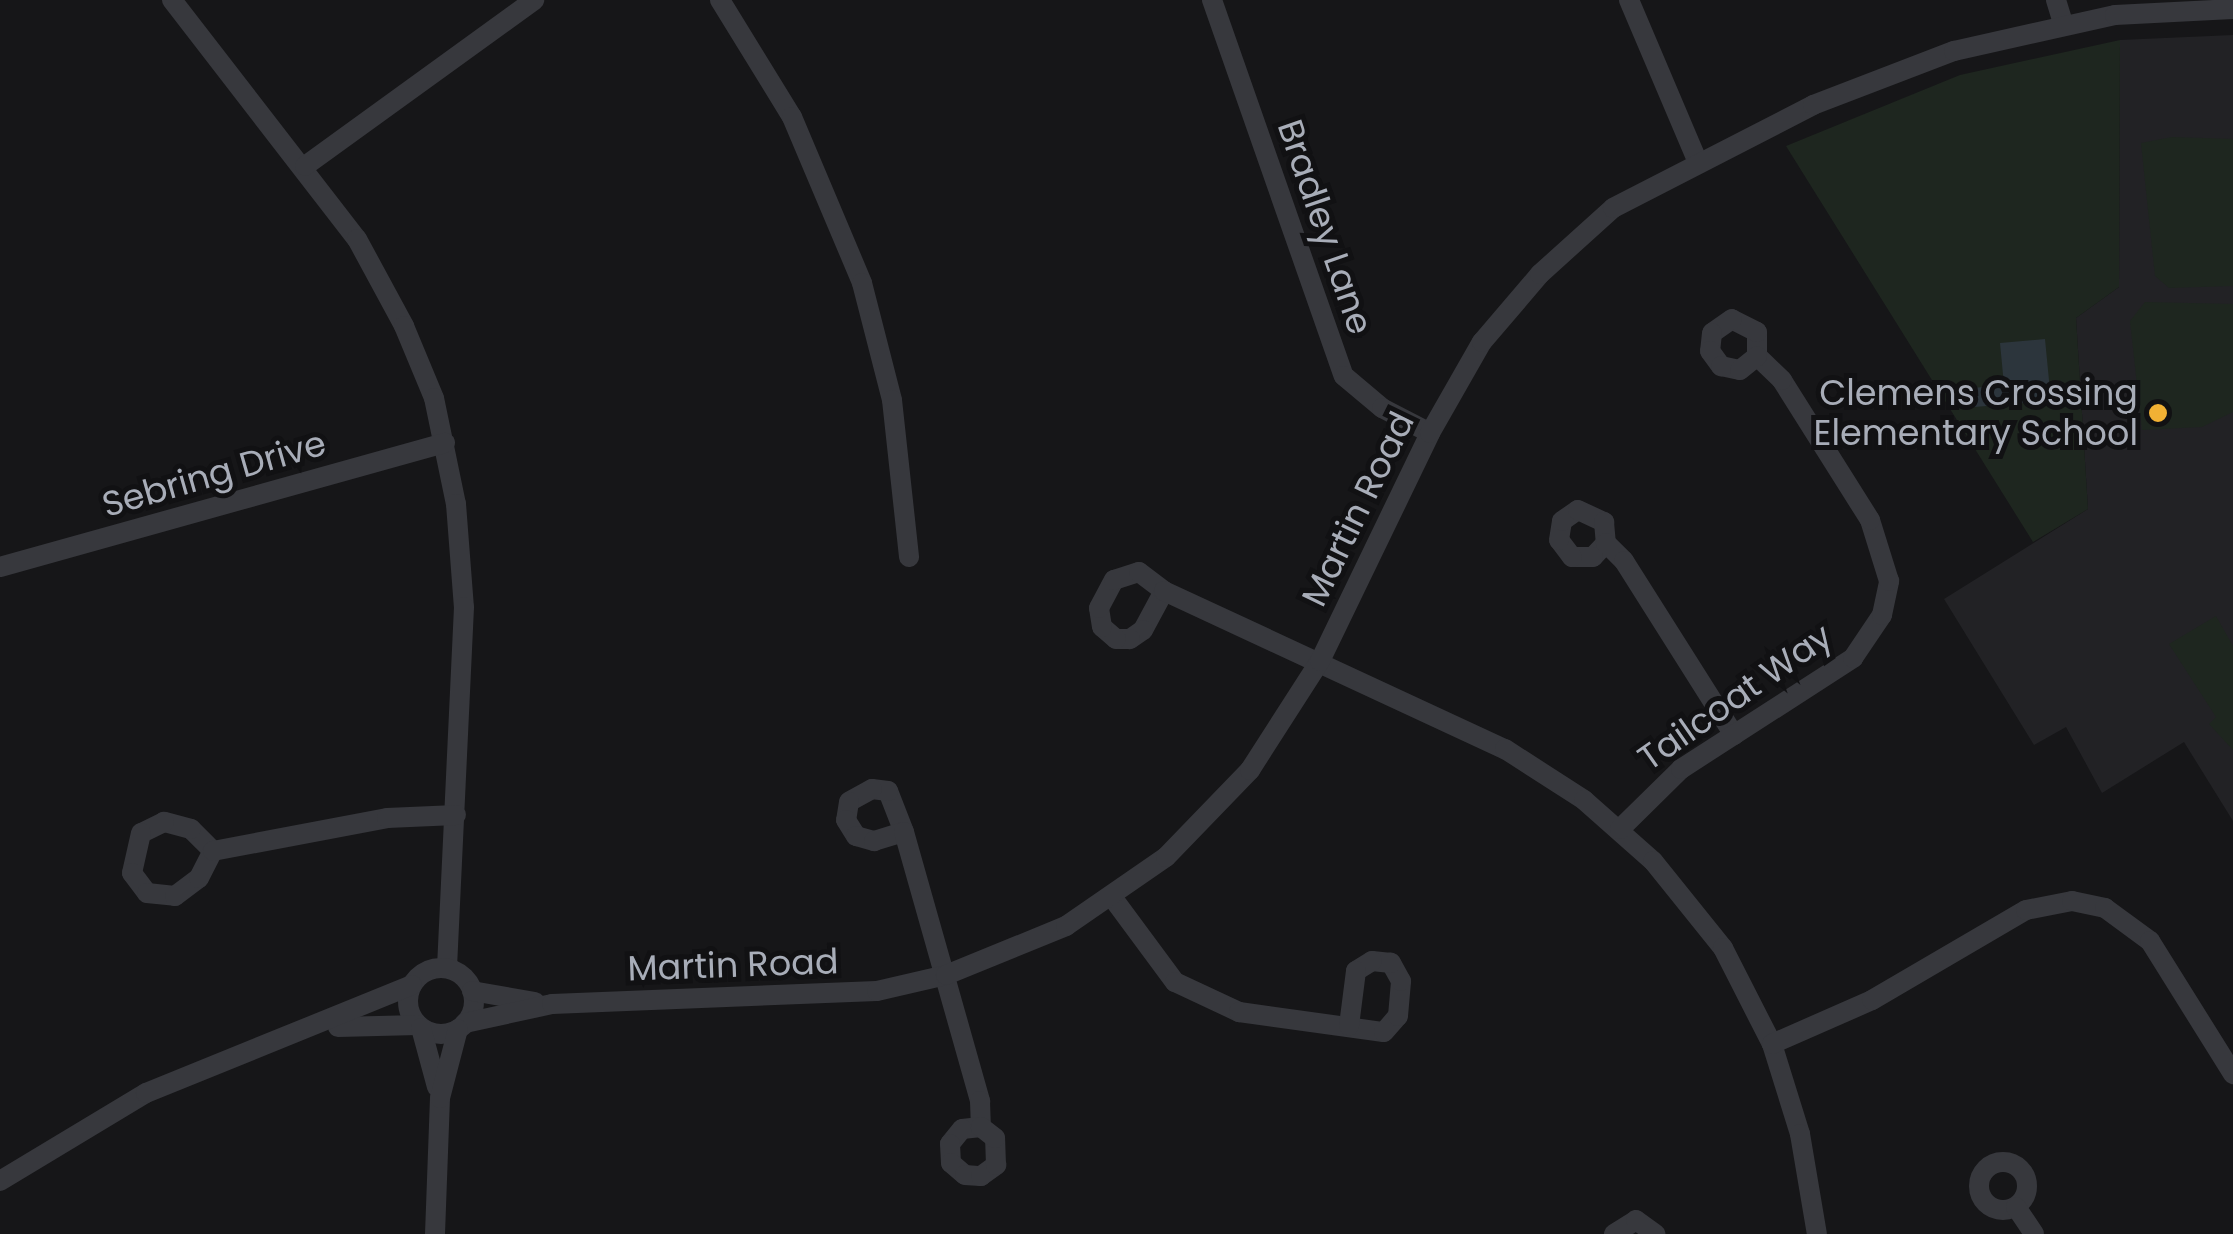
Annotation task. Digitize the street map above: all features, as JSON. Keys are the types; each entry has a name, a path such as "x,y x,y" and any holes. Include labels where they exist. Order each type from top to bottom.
{"street":[{"path":"172,0 305,166 397,310 446,443 464,607 447,968"},
{"path":"305,166 534,0"},
{"path":"720,0 805,143 868,301 892,400 909,557"},
{"name":"Bradley Lane","path":"1212,0 1344,376 1382,408 1430,433"},
{"path":"1630,0 1698,160"},
{"path":"2056,0 2063,24"},
{"name":"Martin Road","path":"462,1026 552,1004 679,996 829,997 946,975 1038,940 1166,858 1222,803 1320,661 1430,433 1482,342 1540,274 1614,208 1698,160 1886,74 2063,24 2233,9"},
{"name":"Tailcoat Way","path":"1620,830 1664,783 1853,658 1882,616 1889,581 1870,520 1782,380 1757,356"},
{"name":"Sebring Drive","path":"0,567 446,443"},
{"path":"1606,543 1624,561 1734,735"},
{"path":"1164,591 1505,748 1620,830 1702,918 1772,1044 1805,1154 1817,1234"},
{"path":"214,850 387,818 456,815"},
{"path":"904,832 980,1101 981,1128"},
{"path":"1112,896 1157,964 1193,995 1263,1017 1349,1026"},
{"path":"1772,1044 1872,1000 2026,910 2072,902 2105,908 2150,941 2233,1074"},
{"path":"0,1181 146,1093 412,985 430,969 447,968 472,991 440,1098 435,1234"},
{"path":"412,985 408,1002 420,1026 440,1098"},
{"name":"Martin Road","path":"472,991 552,1004"},
{"path":"311,1029 420,1026 436,1034 462,1026"},
{"path":"2016,1207 2034,1234"},
{"path":"1614,1234 1636,1220 1655,1234"}],"shaded area":[{"name":"Clemens Crossing Elementary School","path":"2233,35 2233,821 2184,742 2102,793 2066,727 2034,745 1944,599 2088,509 2076,318 2119,287 2120,40"},
{"path":"2120,40 2119,287 2076,318 2088,509 2033,542 1786,146 1960,75"},
{"path":"2172,137 2233,139 2233,286 2169,288 2155,276 2141,143"},
{"path":"2145,302 2233,304 2233,412 2202,427 2142,430 2130,321"},
{"path":"2045,339 2051,401 1974,407 1973,388 2004,385 2000,343"},
{"path":"2216,616 2233,646 2233,750 2209,724 2216,717 2169,644"}],"place":[{"name":"Clemens Crossing Elementary School","path":"2158,413"}]}
